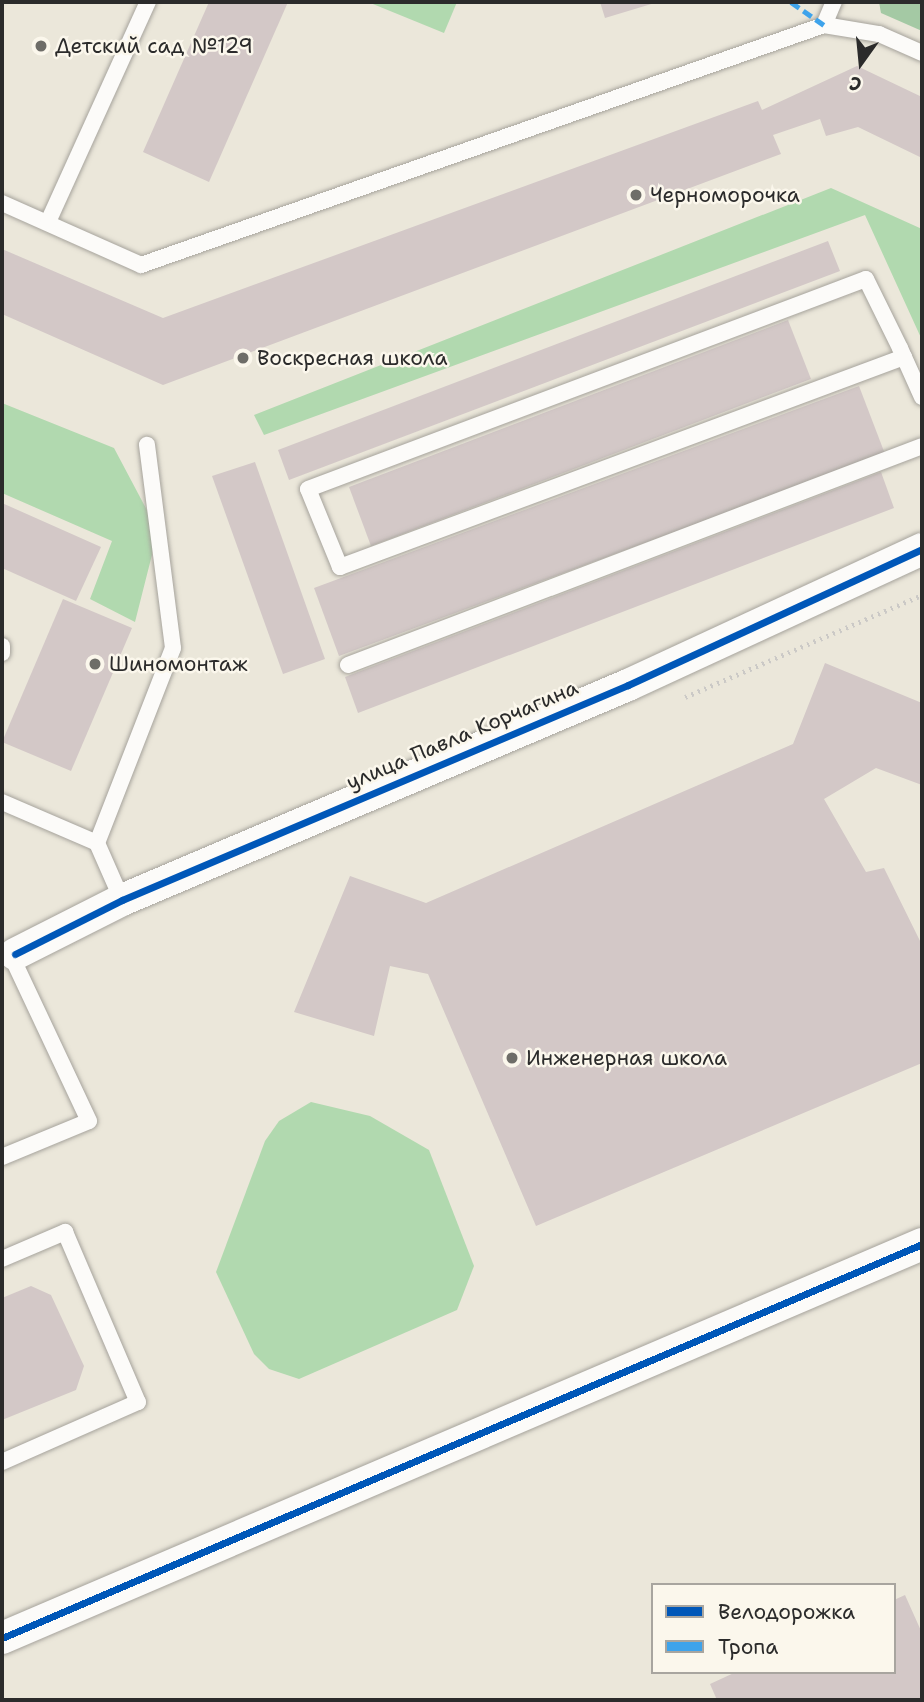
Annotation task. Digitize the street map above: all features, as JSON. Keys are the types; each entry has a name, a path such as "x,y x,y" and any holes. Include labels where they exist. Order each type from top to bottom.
{"street":[{"name":"улица Павла Корчагина","path":"8,955 122,900 628,685 922,549"},
{"path":"2,1638 922,1244"}],"lane":[{"path":"48,222 148,2"},
{"path":"824,25 834,2"},
{"path":"2,203 141,265 824,25 879,34 922,53"},
{"path":"904,356 340,568 308,489 866,279 904,356 922,397"},
{"path":"97,843 173,649 147,445"},
{"path":"348,665 922,446"},
{"path":"2,646 2,653"},
{"path":"2,802 97,843 122,900"},
{"path":"2,1157 89,1121 8,955"},
{"path":"2,1259 65,1232 138,1402 2,1462"}],"path":[{"path":"681,699 922,595"}],"green space":[{"path":"368,2 457,2 444,33"},
{"path":"879,2 922,2 922,31 881,13"},
{"path":"831,188 922,229 922,340 865,215 264,435 254,415"},
{"path":"2,403 114,448 158,531 135,622 90,599 112,541 2,493"},
{"path":"311,1102 370,1116 429,1150 474,1266 457,1310 299,1379 269,1369 254,1354 216,1272 265,1141 279,1121"}],"building":[{"path":"209,2 288,2 209,182 143,152"},
{"path":"600,2 658,2 605,18"},
{"path":"857,66 922,97 922,158 858,127 826,136 820,119 773,135 781,154 163,385 2,314 2,249 163,318 758,101 762,110"},
{"path":"828,241 840,271 289,480 278,450"},
{"path":"788,320 811,379 371,546 349,487"},
{"path":"859,386 885,454 339,656 314,588"},
{"path":"255,462 325,659 283,674 212,476"},
{"path":"881,472 894,508 358,713 345,677"},
{"path":"2,503 101,547 76,601 2,568"},
{"path":"63,599 132,628 71,771 2,742"},
{"path":"825,663 922,703 922,785 876,768 824,799 866,872 884,868 922,945 922,1063 536,1226 428,974 390,966 374,1036 294,1012 350,876 426,903 793,744"},
{"path":"31,1286 51,1295 84,1366 76,1390 2,1420 2,1298"},
{"path":"905,1595 922,1633 922,1700 717,1700 710,1684 732,1674 896,1674 896,1599"}],"marked path":[{"path":"791,2 824,25"}],"cycle path":[{"path":"15,954 122,900 628,685 922,549"},
{"path":"2,1638 922,1244"}],"place":[{"name":"Детский сад №129","path":"41,46"},
{"name":"Черноморочка","path":"636,195"},
{"name":"Воскресная школа","path":"243,358"},
{"name":"Шиномонтаж","path":"95,664"},
{"name":"Инженерная школа","path":"512,1058"}]}
